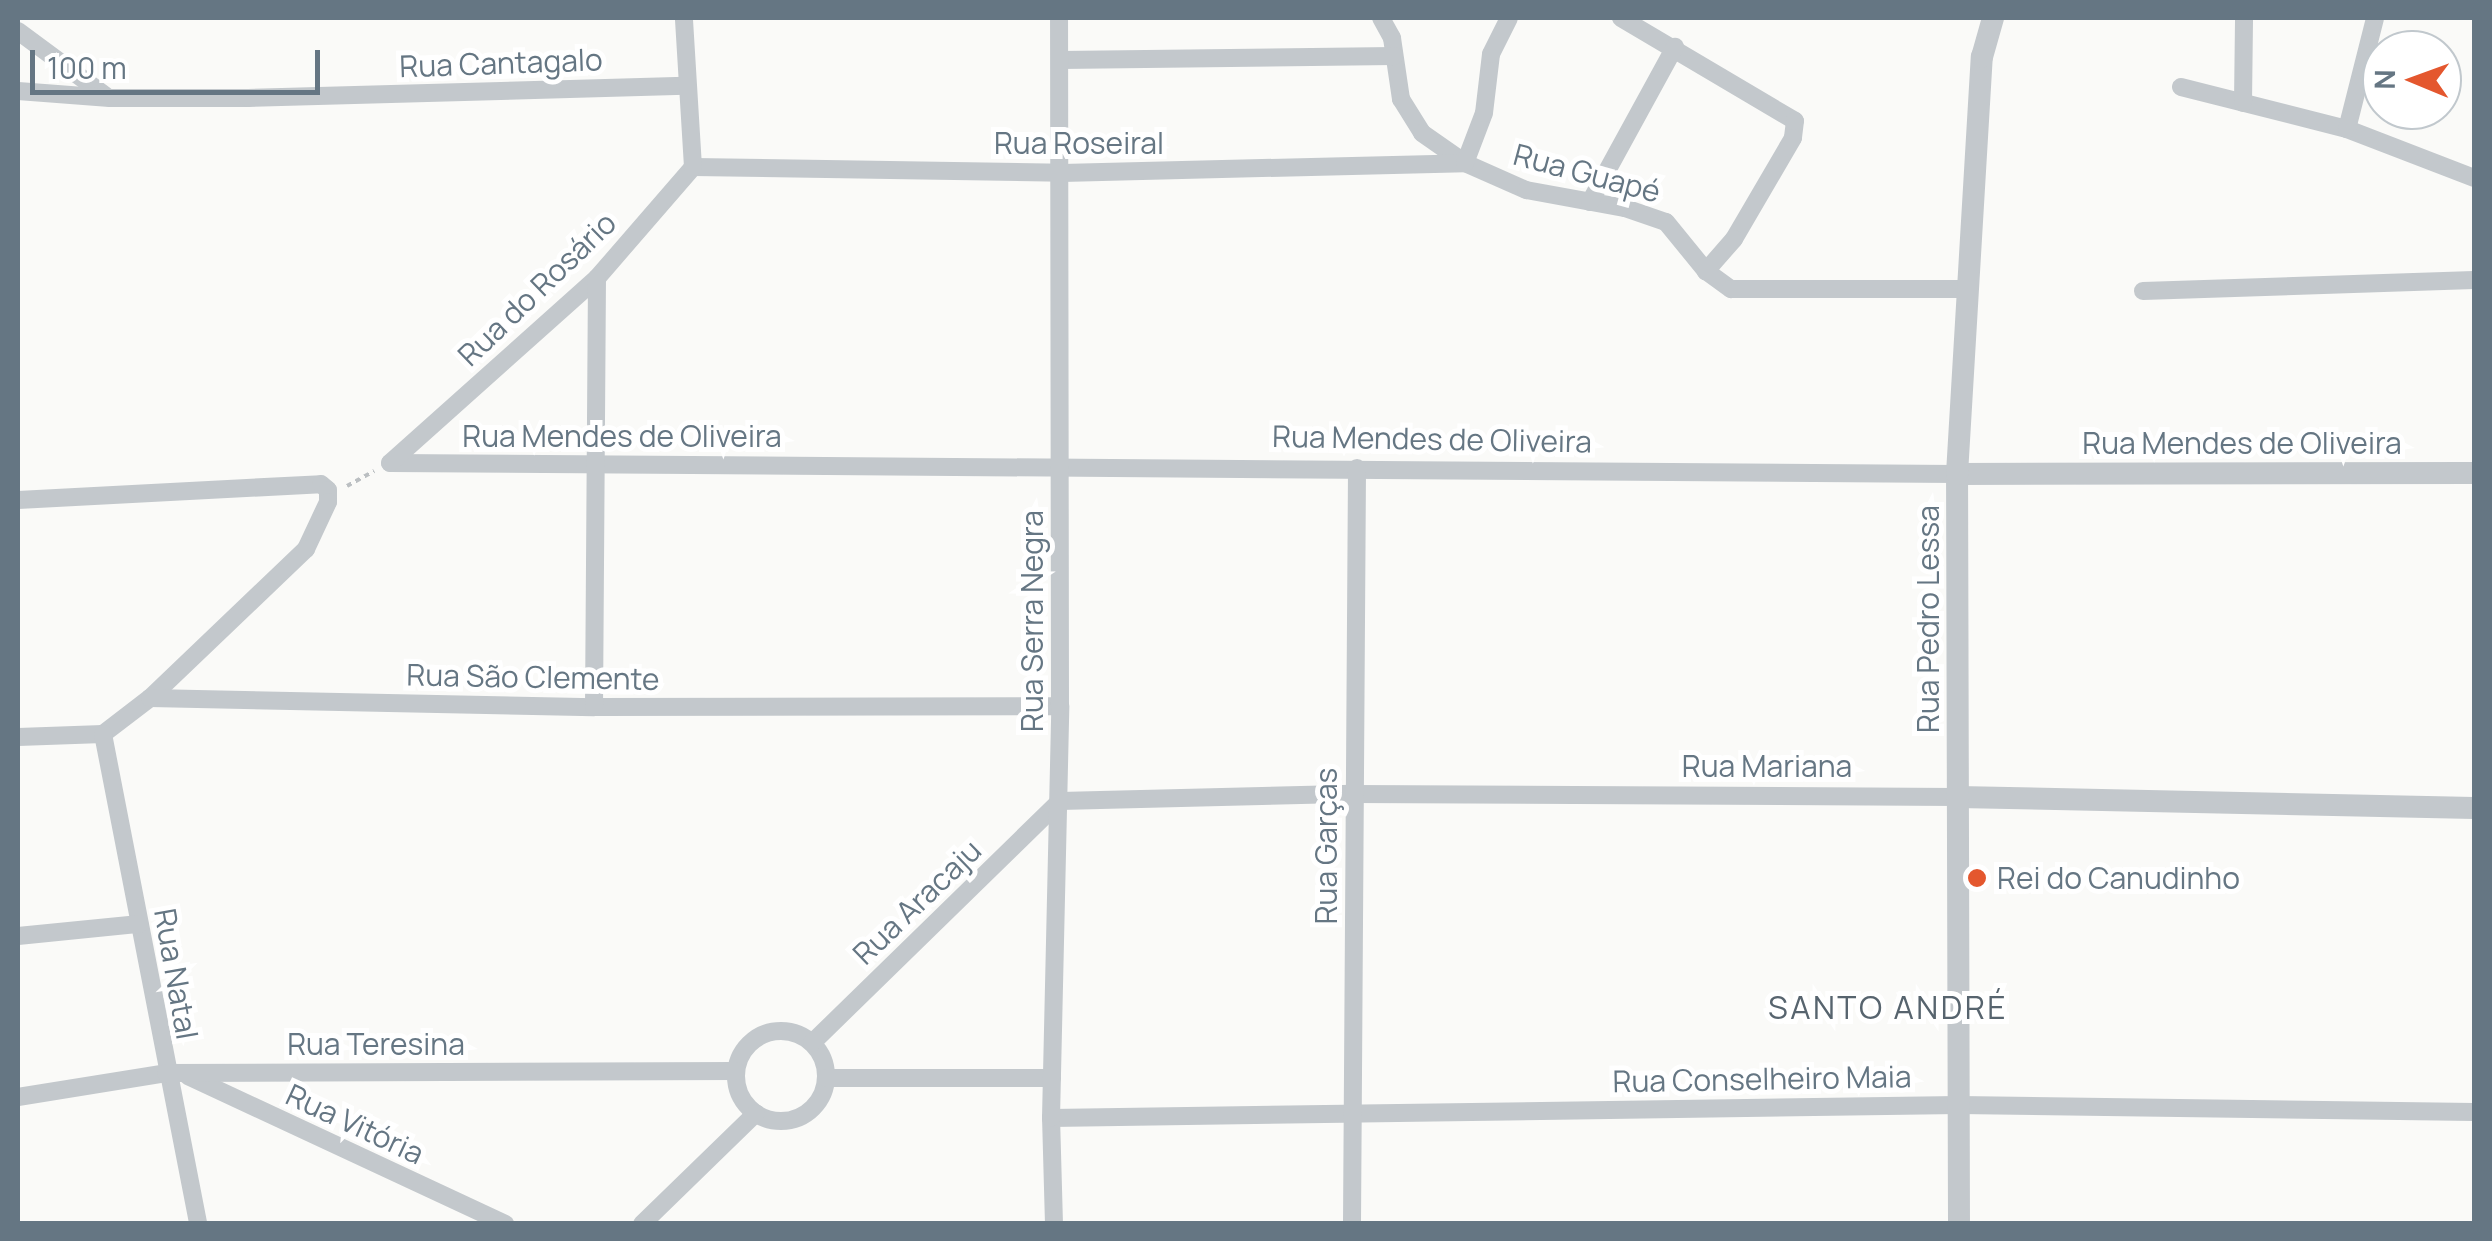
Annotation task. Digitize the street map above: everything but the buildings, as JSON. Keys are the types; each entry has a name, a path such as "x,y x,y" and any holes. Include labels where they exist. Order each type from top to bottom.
{"street":[{"path":"684,18 686,86 694,127 693,167"},
{"name":"Rua Serra Negra","path":"1054,1224 1051,1118 1060,801 1059,18"},
{"name":"Rua Guapé","path":"1381,18 1392,38 1408,117 1422,133 1465,163 1526,190 1666,222 1706,271 1731,289 1966,289"},
{"path":"1465,163 1484,113 1491,54 1509,18"},
{"path":"1621,18 1796,122 1793,138 1734,240 1706,271"},
{"name":"Rua Pedro Lessa","path":"1959,1224 1957,474 1982,57 1993,18"},
{"path":"2243,103 2244,18"},
{"path":"2347,129 2375,18"},
{"path":"18,31 110,98"},
{"path":"1590,202 1675,47"},
{"path":"1061,60 1394,56"},
{"name":"Rua Cantagalo","path":"18,90 110,98 686,86"},
{"path":"2181,87 2347,129 2474,178"},
{"name":"Rua Roseiral","path":"693,167 1062,173 1465,163"},
{"name":"Rua do Rosário","path":"390,463 597,278 693,167"},
{"path":"594,706 597,278"},
{"path":"2143,292 2474,280"},
{"name":"Rua Mendes de Oliveira","path":"390,463 597,468 1058,466 1957,474 2474,473"},
{"name":"Rua Garças","path":"1352,1224 1357,468"},
{"path":"18,500 321,484 328,490 328,502 306,549 150,698 104,734 18,737"},
{"name":"Rua São Clemente","path":"150,698 594,706 1060,706"},
{"name":"Rua Natal","path":"104,734 140,924 174,1073 198,1224"},
{"name":"Rua Mariana","path":"1060,801 1354,794 1958,796 2474,808"},
{"name":"Rua Aracaju","path":"812,1043 1060,801"},
{"path":"18,936 140,924"},
{"path":"772,1031 787,1031 812,1043 820,1053 826,1078 817,1103 795,1118 768,1119 756,1113 740,1095 736,1071 748,1045 772,1031"},
{"name":"Rua Teresina","path":"18,1097 174,1073 736,1071"},
{"name":"Rua Vitória","path":"174,1073 505,1224"},
{"path":"826,1078 1052,1078"},
{"name":"Rua Conselheiro Maia","path":"1051,1118 1959,1105 2474,1112"},
{"path":"642,1224 756,1113"}],"path":[{"path":"328,490 342,489 390,463"}],"place":[{"name":"Rei do Canudinho","path":"1977,878"}],"district":[{"name":"SANTO ANDRÉ","path":"1888,1007"}]}
